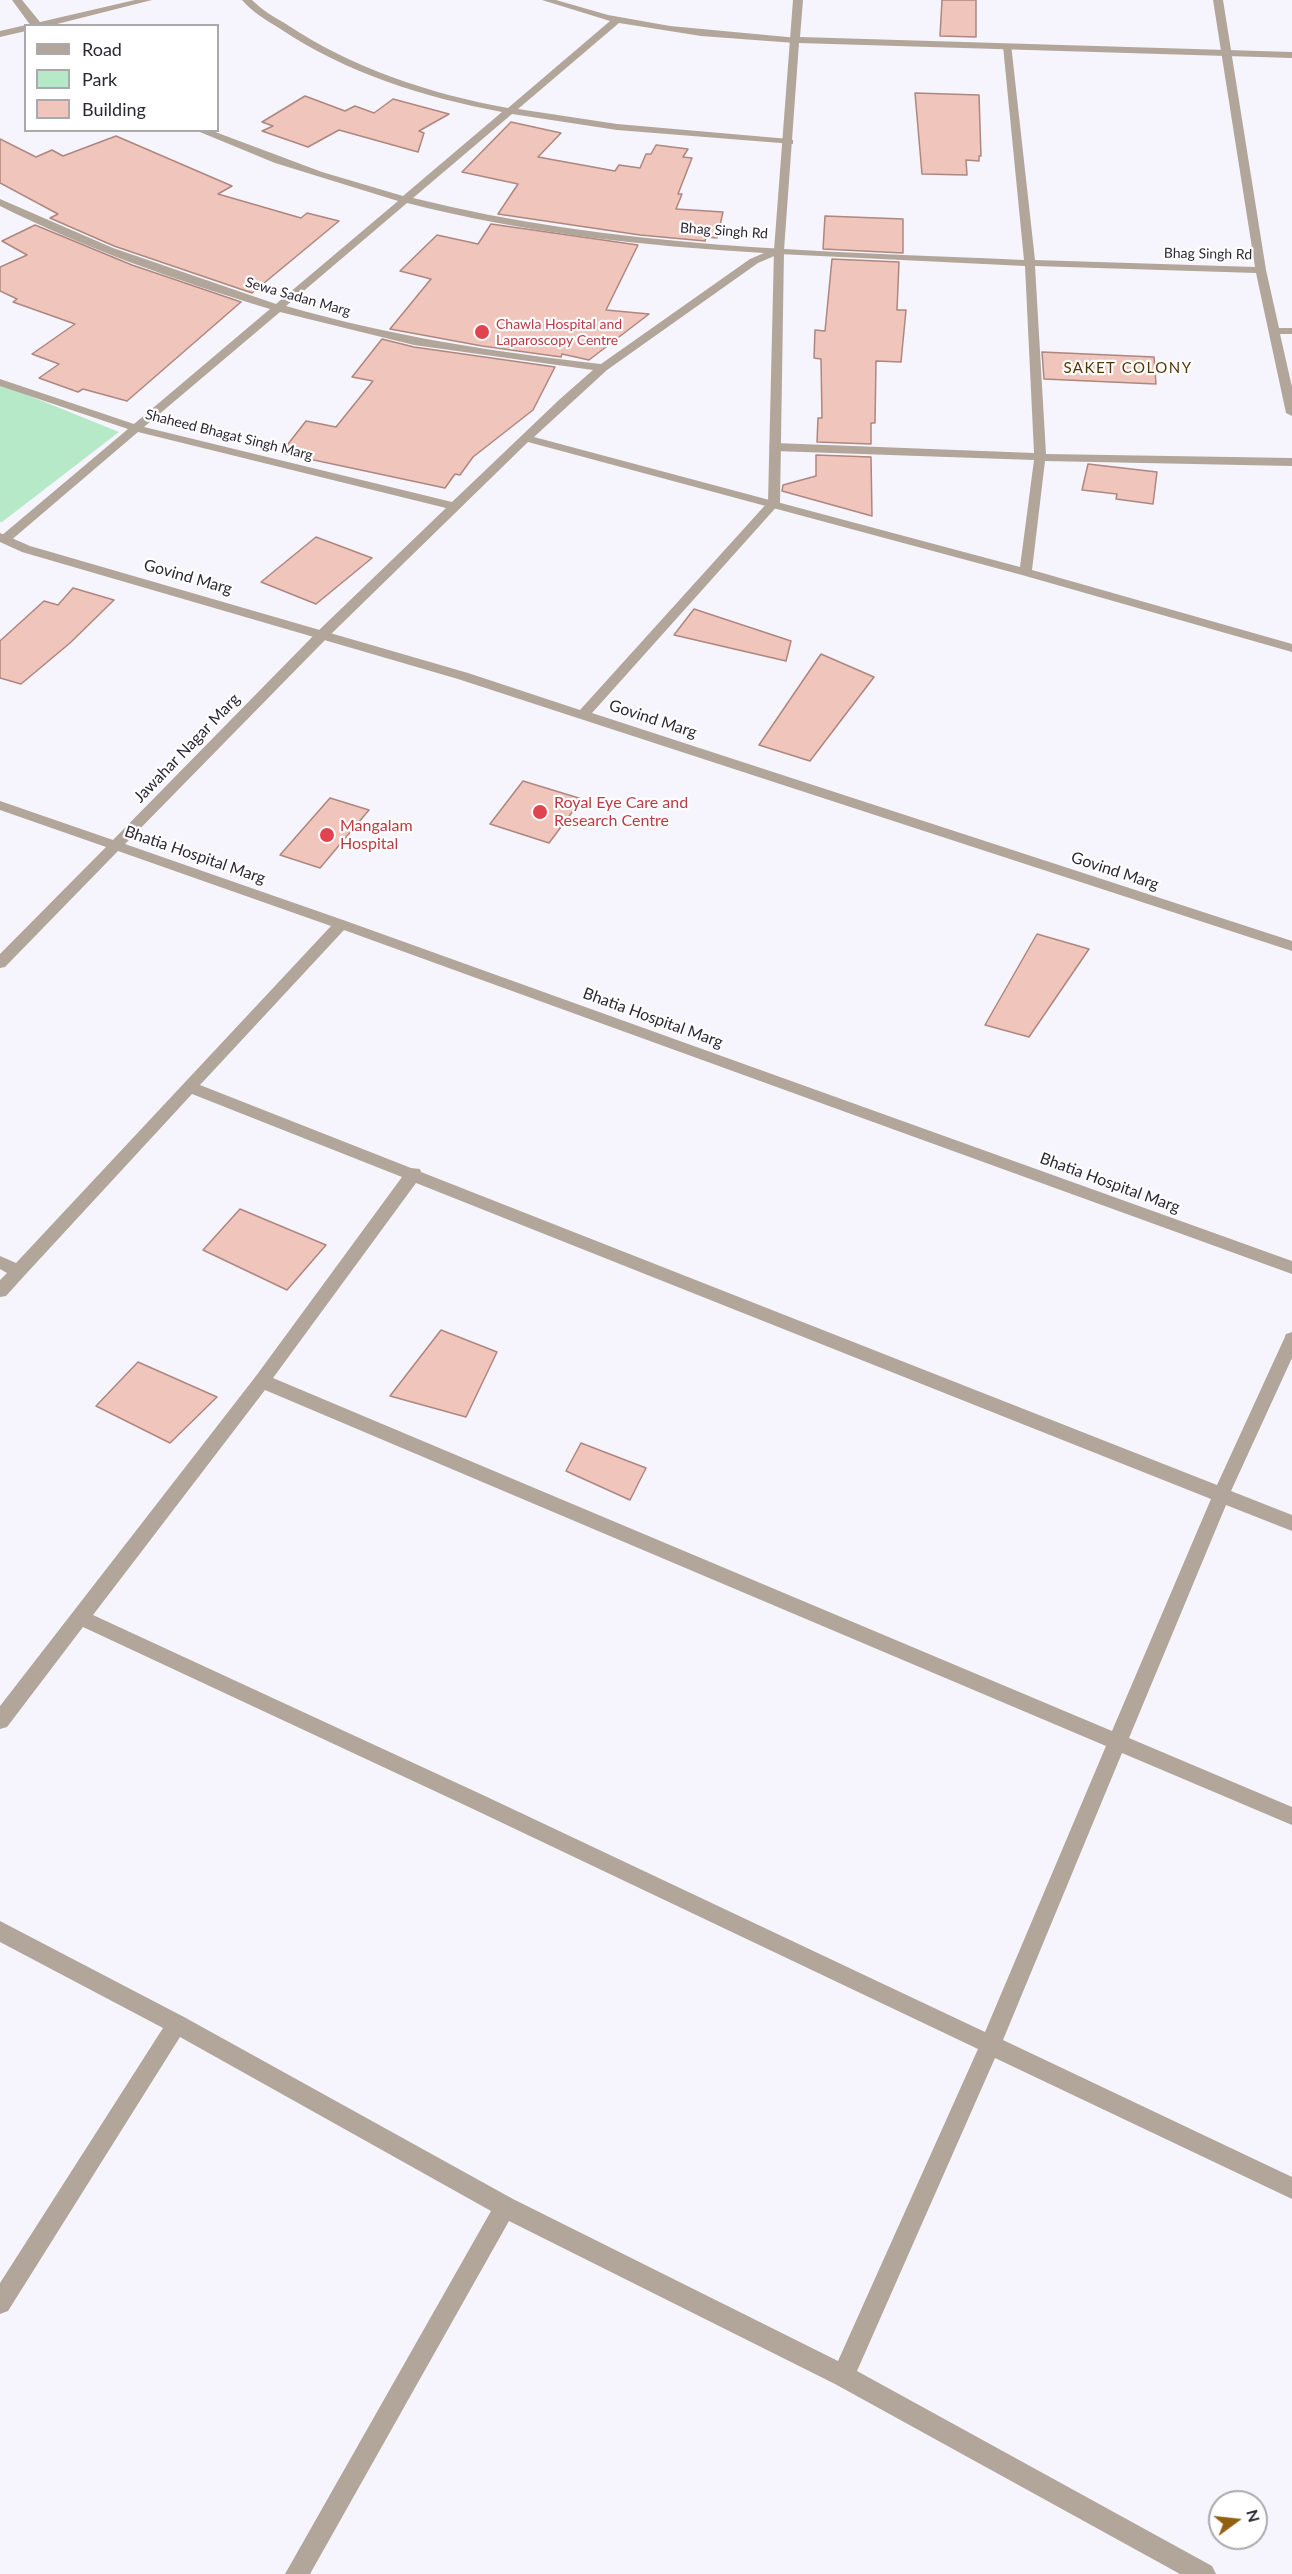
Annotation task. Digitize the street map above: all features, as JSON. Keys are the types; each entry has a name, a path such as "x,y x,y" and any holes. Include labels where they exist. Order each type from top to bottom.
{"street":[{"path":"17,0 36,24"},
{"path":"41,24 147,0"},
{"path":"247,0 255,8 335,58 416,89 509,111 678,133 789,142"},
{"path":"547,0 618,19 725,36 1292,55"},
{"path":"584,714 774,503 779,250 798,0"},
{"path":"1218,0 1261,270 1292,413"},
{"path":"2,538 136,428 618,19"},
{"path":"0,34 24,28"},
{"path":"1008,46 1030,265 1040,457 1026,572"},
{"name":"Bhag Singh Rd","path":"205,132 327,179 403,200 523,225 653,241 779,250 1030,265 1261,270"},
{"name":"Sewa Sadan Marg","path":"0,202 108,251 276,308 388,336 498,356 603,368"},
{"name":"Jawahar Nagar Marg","path":"0,963 322,634 525,438 603,368 754,261 779,250"},
{"path":"1273,331 1292,332"},
{"name":"Shaheed Bhagat Singh Marg","path":"0,382 136,428 453,506"},
{"path":"525,438 774,503 1291,644"},
{"path":"775,447 1040,457 1292,462"},
{"name":"Govind Marg","path":"2,538 26,549 322,634 584,714 1292,946"},
{"name":"Bhatia Hospital Marg","path":"0,805 341,924 1292,1268"},
{"path":"0,1291 341,924"},
{"path":"190,1087 414,1173 1292,1523"},
{"path":"0,1721 262,1381 414,1173"},
{"path":"0,1262 19,1271"},
{"path":"843,2376 991,2043 1221,1495 1292,1339"},
{"path":"262,1381 1292,1816"},
{"path":"80,1617 991,2043 1292,2188"},
{"path":"0,1931 177,2024 505,2207 843,2376 1204,2574"},
{"path":"0,2303 177,2024"},
{"path":"297,2574 505,2207"}],"green space":[{"path":"0,384 119,432 2,522 0,522"}],"building":[{"path":"942,0 976,0 976,37 940,36"},
{"path":"915,93 979,95 981,156 979,156 979,161 966,160 967,175 922,174"},
{"path":"305,96 345,111 355,106 374,113 393,99 449,114 419,131 424,133 418,152 339,130 308,147 262,131 273,126 262,122"},
{"path":"511,122 561,133 538,157 615,171 619,165 640,168 646,154 651,154 656,145 688,149 683,157 692,158 678,194 682,194 676,209 723,212 717,238 706,237 705,241 640,235 498,214 518,184 462,172"},
{"path":"116,136 232,186 218,194 301,218 307,213 339,221 252,293 114,246 50,218 58,214 0,183 0,139 36,157 52,150 63,156"},
{"path":"825,216 903,219 903,253 823,249"},
{"path":"491,224 638,245 606,310 649,314 589,360 562,354 561,357 482,346 390,329 431,279 400,271 437,235 478,244"},
{"path":"35,225 132,265 241,302 127,401 83,389 78,392 39,378 59,364 32,354 75,324 13,302 17,299 0,291 0,267 27,255 2,241"},
{"path":"832,259 899,262 897,310 906,310 901,362 876,361 875,423 871,423 871,444 817,442 818,418 822,418 821,359 814,358 815,330 825,331"},
{"path":"382,339 414,347 555,367 533,410 473,457 460,475 455,474 445,488 281,453 306,421 336,427 373,381 352,377"},
{"path":"1042,352 1154,357 1156,384 1044,379"},
{"path":"816,455 871,457 872,516 782,491 783,485 816,476"},
{"path":"1088,464 1157,472 1153,504 1116,499 1117,494 1082,490"},
{"path":"316,537 372,558 316,604 261,582"},
{"path":"73,588 114,600 70,643 21,684 0,678 0,641 44,601 58,605"},
{"path":"694,609 791,641 786,661 674,635"},
{"path":"821,654 874,677 810,761 759,745"},
{"path":"523,781 582,799 549,843 490,824"},
{"path":"330,798 369,810 320,868 280,855"},
{"path":"1037,934 1089,949 1029,1037 985,1025"},
{"path":"240,1209 326,1245 287,1290 203,1250"},
{"path":"441,1330 497,1352 466,1417 390,1396"},
{"path":"138,1362 217,1397 170,1443 96,1406"},
{"path":"581,1443 646,1468 630,1500 566,1471"}],"place":[{"name":"Chawla Hospital and Laparoscopy Centre","path":"482,332"},
{"name":"Royal Eye Care and Research Centre","path":"540,812"},
{"name":"Mangalam Hospital","path":"327,835"}],"district":[{"name":"SAKET COLONY","path":"1128,368"}]}
